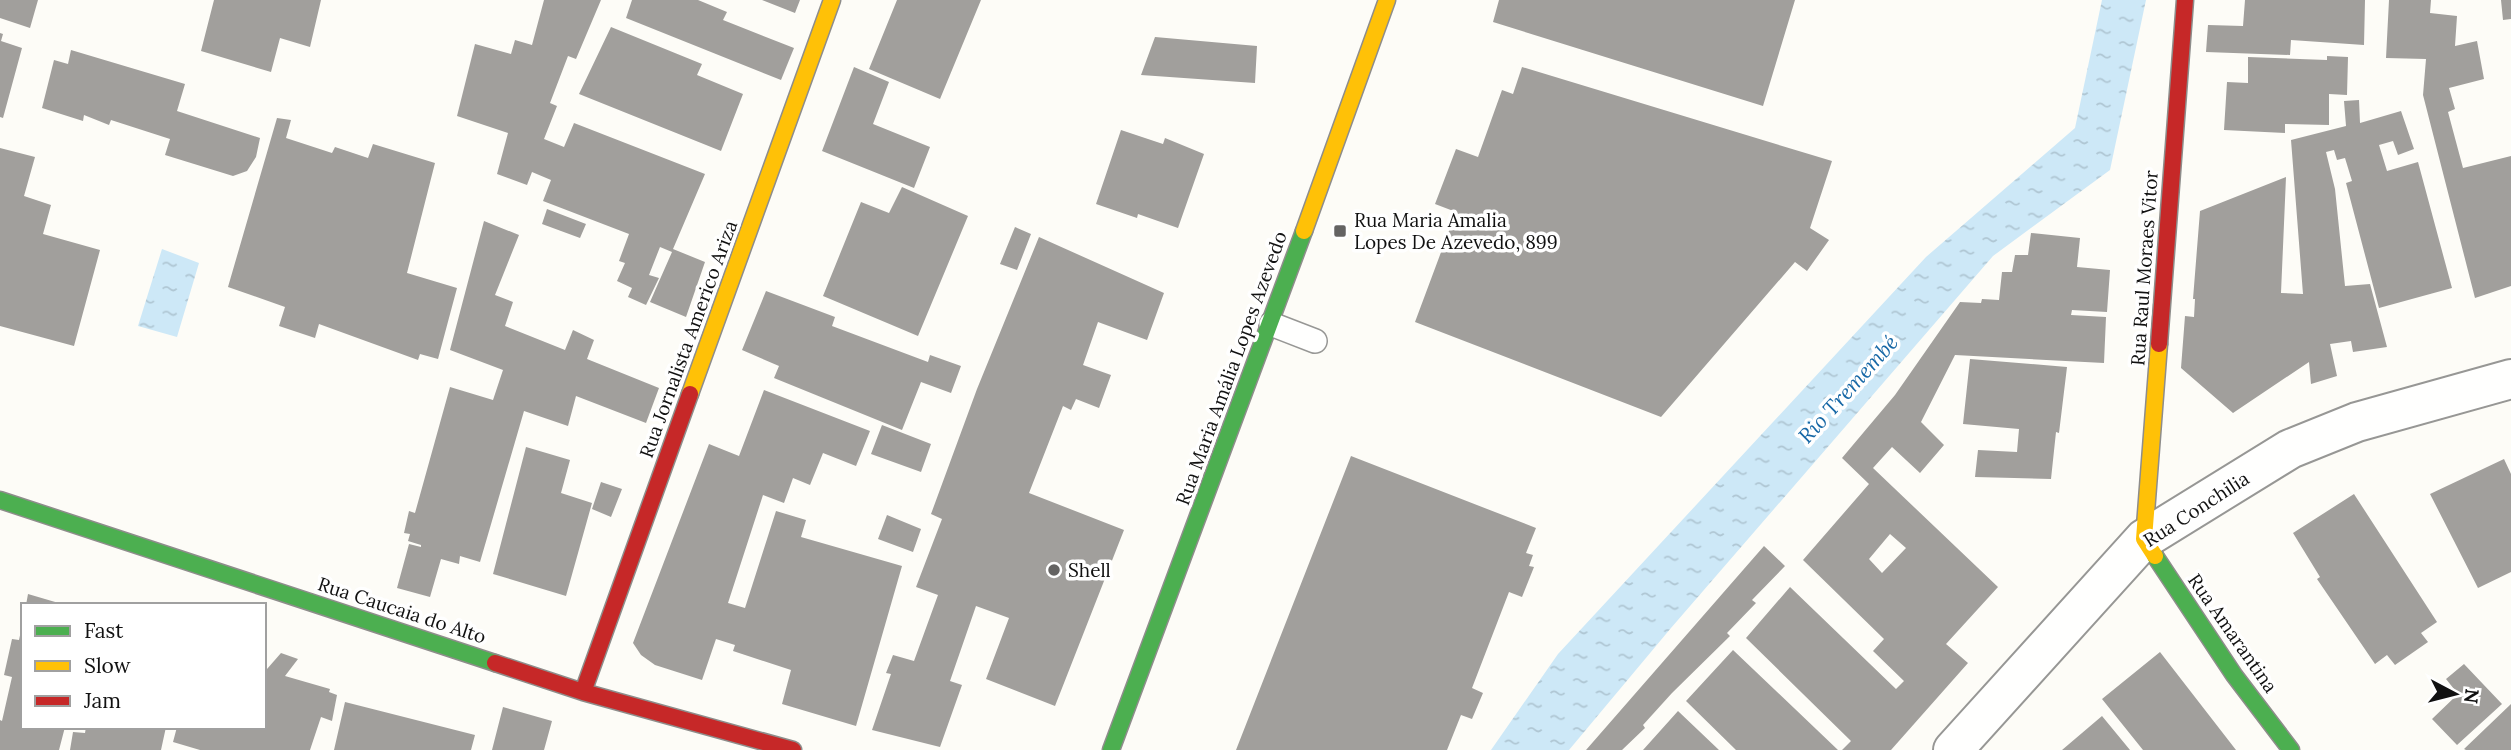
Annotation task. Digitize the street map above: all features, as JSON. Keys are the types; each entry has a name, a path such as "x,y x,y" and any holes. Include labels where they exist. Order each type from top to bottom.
{"street":[{"name":"Rua Jornalista Americo Ariza","path":"583,692 832,0"},
{"name":"Rua Maria Amália Lopes Azevedo","path":"1111,750 1271,324 1387,0"},
{"name":"Rua Raul Moraes Vitor","path":"2144,539 2185,0"},
{"name":"Rua Conchilia","path":"1954,750 2144,539 2290,449 2357,422 2511,379"},
{"name":"Rua Caucaia do Alto","path":"0,500 583,692 793,750"},
{"name":"Rua Amarantina","path":"2144,539 2234,675 2291,750"}],"lane":[{"path":"1271,324 1315,341"}],"water":[{"name":"Rio Tremembé","path":"2102,0 2146,0 2110,170 1993,256 1569,750 1491,750 1558,654 1926,257 2075,128"},
{"path":"162,249 199,263 177,337 138,326"}],"building":[{"path":"0,0 38,0 30,28 0,18"},
{"path":"214,0 321,0 310,47 280,38 271,72 201,51"},
{"path":"544,0 601,0 576,59 568,56 550,103 557,106 544,139 564,147 574,123 705,174 673,249 705,262 686,317 650,302 672,252 660,247 649,275 659,278 646,305 628,297 632,288 617,281 625,263 619,261 629,234 543,201 551,180 532,172 527,185 497,174 508,133 457,116 475,44 511,54 515,40 532,45"},
{"path":"632,0 698,0 727,12 723,20 794,48 781,80 626,18"},
{"path":"762,0 800,0 795,13"},
{"path":"897,0 981,0 940,99 869,69"},
{"path":"1499,0 1795,0 1763,106 1493,22"},
{"path":"2245,0 2365,0 2364,45 2291,40 2290,55 2206,52 2208,25 2243,26"},
{"path":"2389,0 2431,0 2430,13 2457,16 2455,46 2477,41 2484,79 2449,88 2455,109 2448,112 2463,168 2511,156 2511,286 2475,298 2423,95 2426,59 2386,58"},
{"path":"2501,0 2511,0 2511,19 2503,20"},
{"path":"611,27 702,64 697,75 743,94 721,151 579,94"},
{"path":"0,33 3,34 1,41 22,48 3,118 0,117"},
{"path":"1155,37 1257,46 1255,83 1141,75"},
{"path":"71,50 185,84 177,111 260,138 256,157 247,171 233,176 165,155 170,139 111,120 109,125 84,115 83,121 42,108 54,60 68,64"},
{"path":"2327,56 2348,57 2347,95 2329,94 2329,125 2285,124 2285,133 2224,130 2227,82 2248,83 2248,57 2327,60"},
{"path":"854,67 889,82 873,124 930,147 914,188 822,151"},
{"path":"1522,67 1832,161 1810,228 1829,240 1807,271 1795,262 1661,417 1415,322 1456,212 1435,204 1456,149 1478,157 1502,90 1513,94"},
{"path":"2359,100 2360,123 2401,111 2414,149 2398,155 2393,141 2379,145 2387,171 2418,162 2452,288 2379,308 2346,183 2352,181 2345,158 2337,160 2334,150 2326,152 2335,189 2345,286 2370,284 2387,347 2353,352 2351,341 2330,344 2337,376 2311,384 2309,362 2233,413 2181,368 2185,316 2194,317 2200,211 2286,177 2281,293 2303,294 2291,140 2346,126 2344,101"},
{"path":"277,118 291,120 286,138 332,153 335,147 368,158 373,144 435,163 407,273 457,288 438,359 420,354 418,360 319,324 315,338 279,326 285,307 228,287"},
{"path":"1121,130 1163,144 1165,138 1204,154 1178,228 1138,214 1137,218 1096,204"},
{"path":"0,148 35,157 24,196 51,205 43,234 100,250 74,346 0,326"},
{"path":"902,187 968,216 918,336 823,296 861,202 889,213"},
{"path":"547,209 586,224 580,238 542,224"},
{"path":"484,221 519,235 495,295 513,302 505,326 565,350 573,330 594,340 587,359 659,388 646,423 576,396 568,426 524,411 480,562 460,556 459,564 441,559 430,597 397,588 409,544 421,547 408,541 410,534 404,533 409,511 415,513 450,387 493,400 503,370 450,350"},
{"path":"1015,227 1031,234 1017,270 1000,264"},
{"path":"2031,233 2080,238 2077,267 2110,270 2107,312 2072,310 2071,315 2106,317 2104,363 1955,355 1921,422 1944,445 1920,473 1892,447 1873,468 1998,587 1946,644 1968,663 1891,750 1842,750 1851,741 1746,638 1790,587 1896,689 1904,681 1873,651 1884,639 1803,560 1869,484 1842,458 1895,395 1960,302 1999,300 2002,272 2012,272 2015,255 2028,255","holes":["1890,534 1906,548 1882,573 1869,559"]},
{"path":"1039,237 1164,293 1147,340 1098,322 1083,365 1111,375 1099,408 1076,399 1071,410 1063,406 1029,493 1124,530 1055,706 986,679 1009,618 976,606 950,681 962,685 940,747 872,730 891,674 886,673 893,655 914,661 938,595 916,587 942,519 931,514 977,389"},
{"path":"766,291 835,317 832,326 928,362 930,355 961,366 951,393 921,382 902,430 774,378 779,366 742,350"},
{"path":"1970,359 2067,367 2051,479 1975,477 1978,450 2017,452 2019,429 1963,424"},
{"path":"764,390 870,431 856,466 823,453 810,485 793,478 784,503 763,495 728,603 745,608 776,511 806,520 801,537 902,566 856,726 782,704 791,670 733,651 735,645 716,639 702,680 655,665 641,655 633,643 709,444 739,456"},
{"path":"882,425 931,444 921,472 871,454"},
{"path":"526,447 570,460 561,493 592,503 566,596 493,574"},
{"path":"1351,456 1536,528 1526,553 1533,555 1529,566 1534,567 1522,597 1509,592 1472,688 1483,693 1472,719 1461,715 1447,750 1236,750"},
{"path":"2504,459 2511,474 2511,572 2478,588 2430,494"},
{"path":"601,482 622,489 611,517 592,509"},
{"path":"2354,494 2437,622 2421,633 2428,642 2395,665 2387,655 2375,664 2317,579 2320,577 2293,533"},
{"path":"887,515 921,529 913,552 878,539"},
{"path":"1764,546 1785,566 1752,600 1756,603 1727,633 1730,636 1672,693 1643,725 1645,728 1622,750 1586,750"},
{"path":"28,594 59,603 26,603"},
{"path":"21,631 21,729 64,729 59,750 0,750 0,720 2,721 12,677 4,675 12,639 19,640"},
{"path":"1733,650 1838,750 1736,750 1686,701"},
{"path":"2160,652 2236,750 2143,750 2102,699"},
{"path":"281,653 298,659 285,676 330,689 329,692 337,695 332,721 321,717 310,750 200,750 173,742 176,729 266,729 267,669"},
{"path":"2464,664 2502,704 2457,745 2432,719 2458,694 2446,679"},
{"path":"345,702 475,735 471,750 334,750"},
{"path":"2511,704 2511,750 2464,749"},
{"path":"503,707 552,721 544,750 492,750"},
{"path":"1678,711 1719,750 1643,750"},
{"path":"2102,716 2130,750 2062,750"},
{"path":"86,729 166,729 161,750 70,750 73,732 85,733"}],"traffic: fast":[{"path":"1111,750 1304,231"},
{"path":"0,500 495,663"},
{"path":"2155,556 2234,675 2291,750"}],"traffic: slow":[{"path":"690,394 832,0"},
{"path":"1304,231 1387,0"},
{"path":"2155,556 2144,539 2159,344"}],"traffic: jam":[{"path":"2159,344 2185,0"},
{"path":"583,692 690,394"},
{"path":"495,663 583,692 793,750"}],"place":[{"name":"Rua Maria Amalia Lopes De Azevedo, 899","path":"1340,231"},
{"name":"Shell","path":"1054,570"}]}
